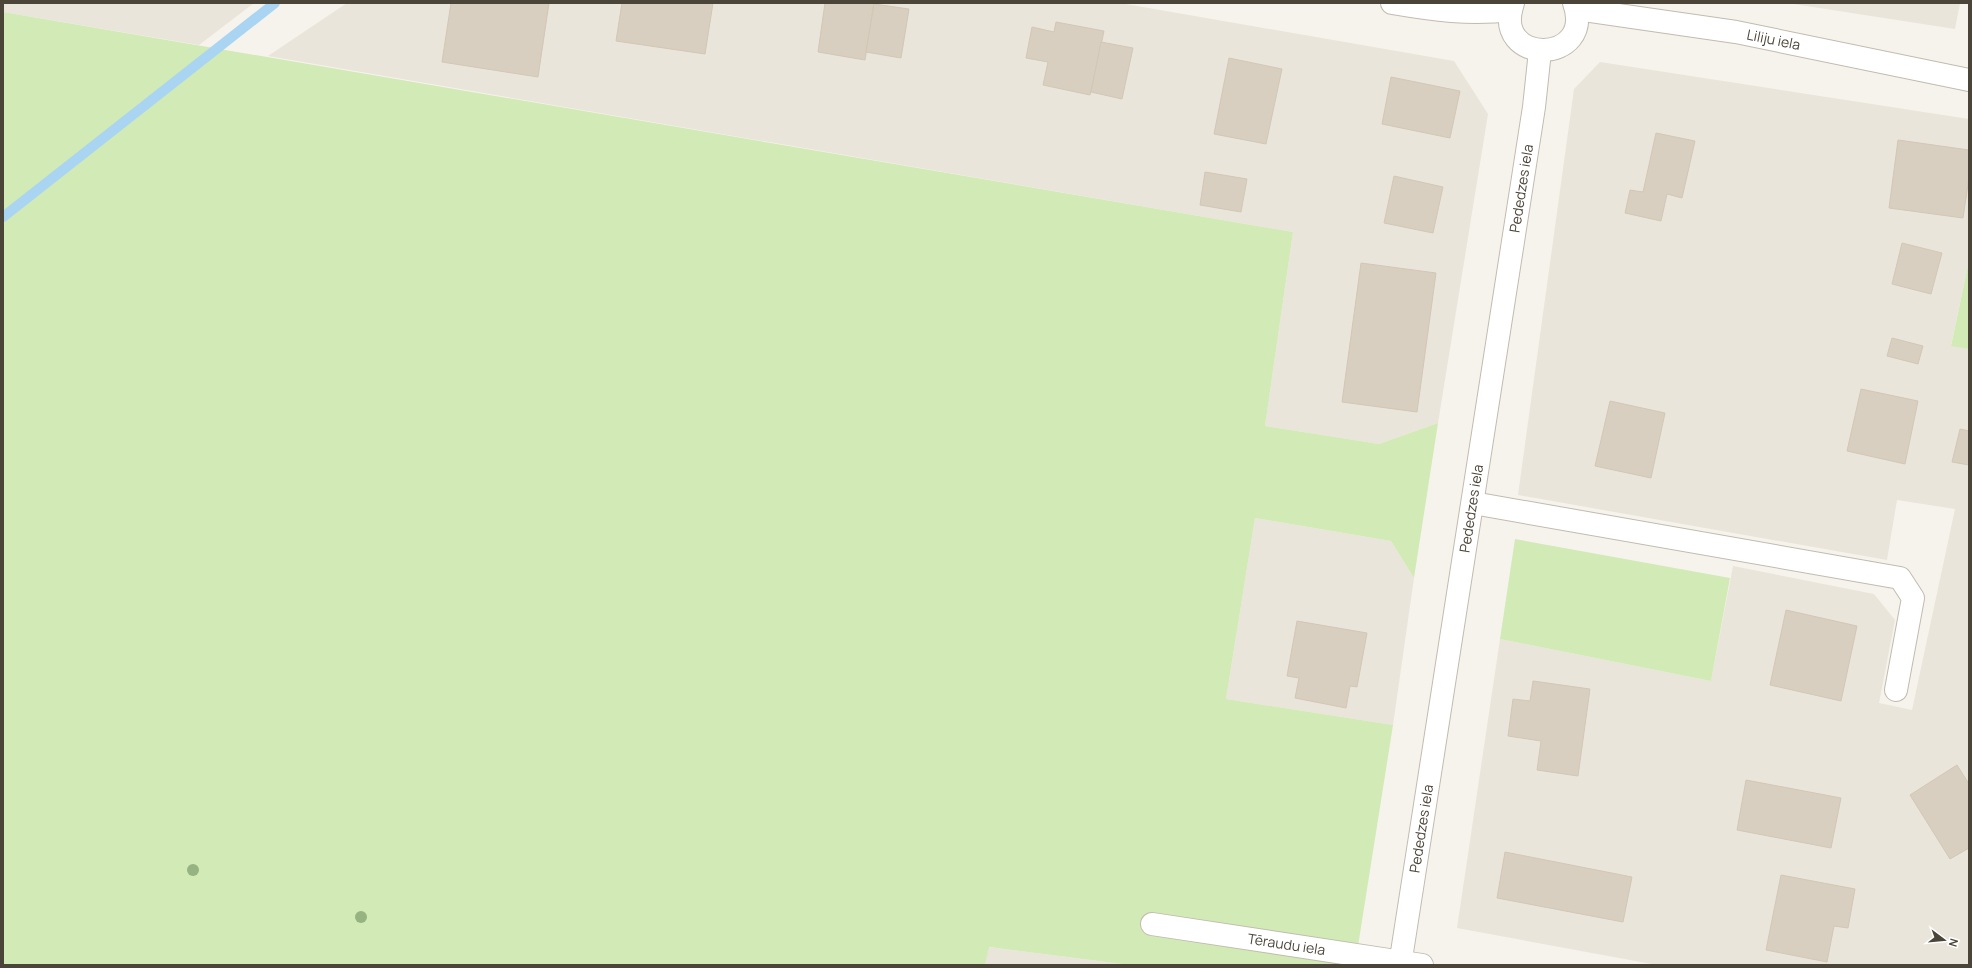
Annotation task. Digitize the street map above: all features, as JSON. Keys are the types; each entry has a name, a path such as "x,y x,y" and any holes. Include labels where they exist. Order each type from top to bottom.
{"street":[{"path":"1392,3 1420,8 1481,14 1512,7 1510,22 1513,32 1520,42 1529,48 1540,51 1557,48 1570,39 1576,29 1578,18 1576,6"},
{"name":"Liliju iela","path":"1576,6 1736,32 1969,80"},
{"name":"Pededzes iela","path":"1408,964 1473,503 1534,107 1540,51"},
{"path":"1473,503 1900,578 1913,598 1896,690"},
{"name":"Tēraudu iela","path":"1152,924 1408,964"}],"shaded area":[{"path":"3,3 254,3 199,45 3,12"},
{"path":"347,3 1120,3 1454,61 1488,114 1438,423 1379,444 1265,426 1293,232 268,56"},
{"path":"1787,3 1960,3 1955,29"},
{"path":"1600,62 1969,119 1969,261 1951,345 1969,349 1969,965 1657,965 1457,928 1500,639 1711,681 1733,566 1874,594 1895,620 1879,703 1912,710 1955,509 1897,500 1887,560 1518,495 1574,89"},
{"path":"1255,518 1391,541 1414,578 1393,725 1226,699"},
{"path":"988,947 1130,965 985,965"}],"green space":[{"path":"3,12 1293,232 1265,426 1379,444 1438,423 1414,578 1391,541 1255,518 1226,699 1393,725 1355,965 1130,965 989,947 985,965 3,965"},
{"path":"1969,261 1969,349 1951,346"},
{"path":"1515,539 1730,578 1711,681 1500,639"}],"building":[{"path":"451,3 549,3 538,77 442,62"},
{"path":"622,3 713,3 705,54 616,41"},
{"path":"825,3 874,3 865,60 818,52"},
{"path":"874,4 909,9 901,58 866,52"},
{"path":"1056,22 1104,31 1090,95 1043,85 1048,62 1026,58 1032,27 1054,32"},
{"path":"1101,42 1133,48 1122,99 1091,92"},
{"path":"1229,58 1282,69 1266,144 1214,134"},
{"path":"1391,77 1460,91 1450,138 1382,124"},
{"path":"1656,133 1695,141 1682,198 1667,194 1661,221 1625,213 1630,190 1643,192"},
{"path":"1898,140 1969,150 1969,178 1963,218 1889,208"},
{"path":"1205,172 1247,179 1241,212 1200,205"},
{"path":"1394,176 1443,187 1433,233 1384,223"},
{"path":"1902,243 1942,253 1931,294 1892,284"},
{"path":"1361,263 1436,273 1417,412 1342,402"},
{"path":"1892,338 1923,346 1918,364 1887,356"},
{"path":"1861,389 1918,401 1905,464 1847,451"},
{"path":"1610,401 1665,413 1651,478 1595,466"},
{"path":"1960,429 1969,431 1969,465 1952,462"},
{"path":"1786,610 1857,626 1841,701 1770,685"},
{"path":"1297,621 1367,633 1357,687 1350,686 1346,708 1295,698 1299,678 1287,676"},
{"path":"1533,681 1590,689 1578,776 1537,770 1541,741 1508,736 1513,699 1530,701"},
{"path":"1957,765 1969,784 1969,848 1950,859 1910,795"},
{"path":"1746,780 1841,798 1831,848 1737,830"},
{"path":"1505,852 1632,877 1623,922 1497,898"},
{"path":"1781,875 1855,889 1848,928 1834,926 1827,962 1766,950"}],"waterway":[{"path":"3,217 275,3"}]}
